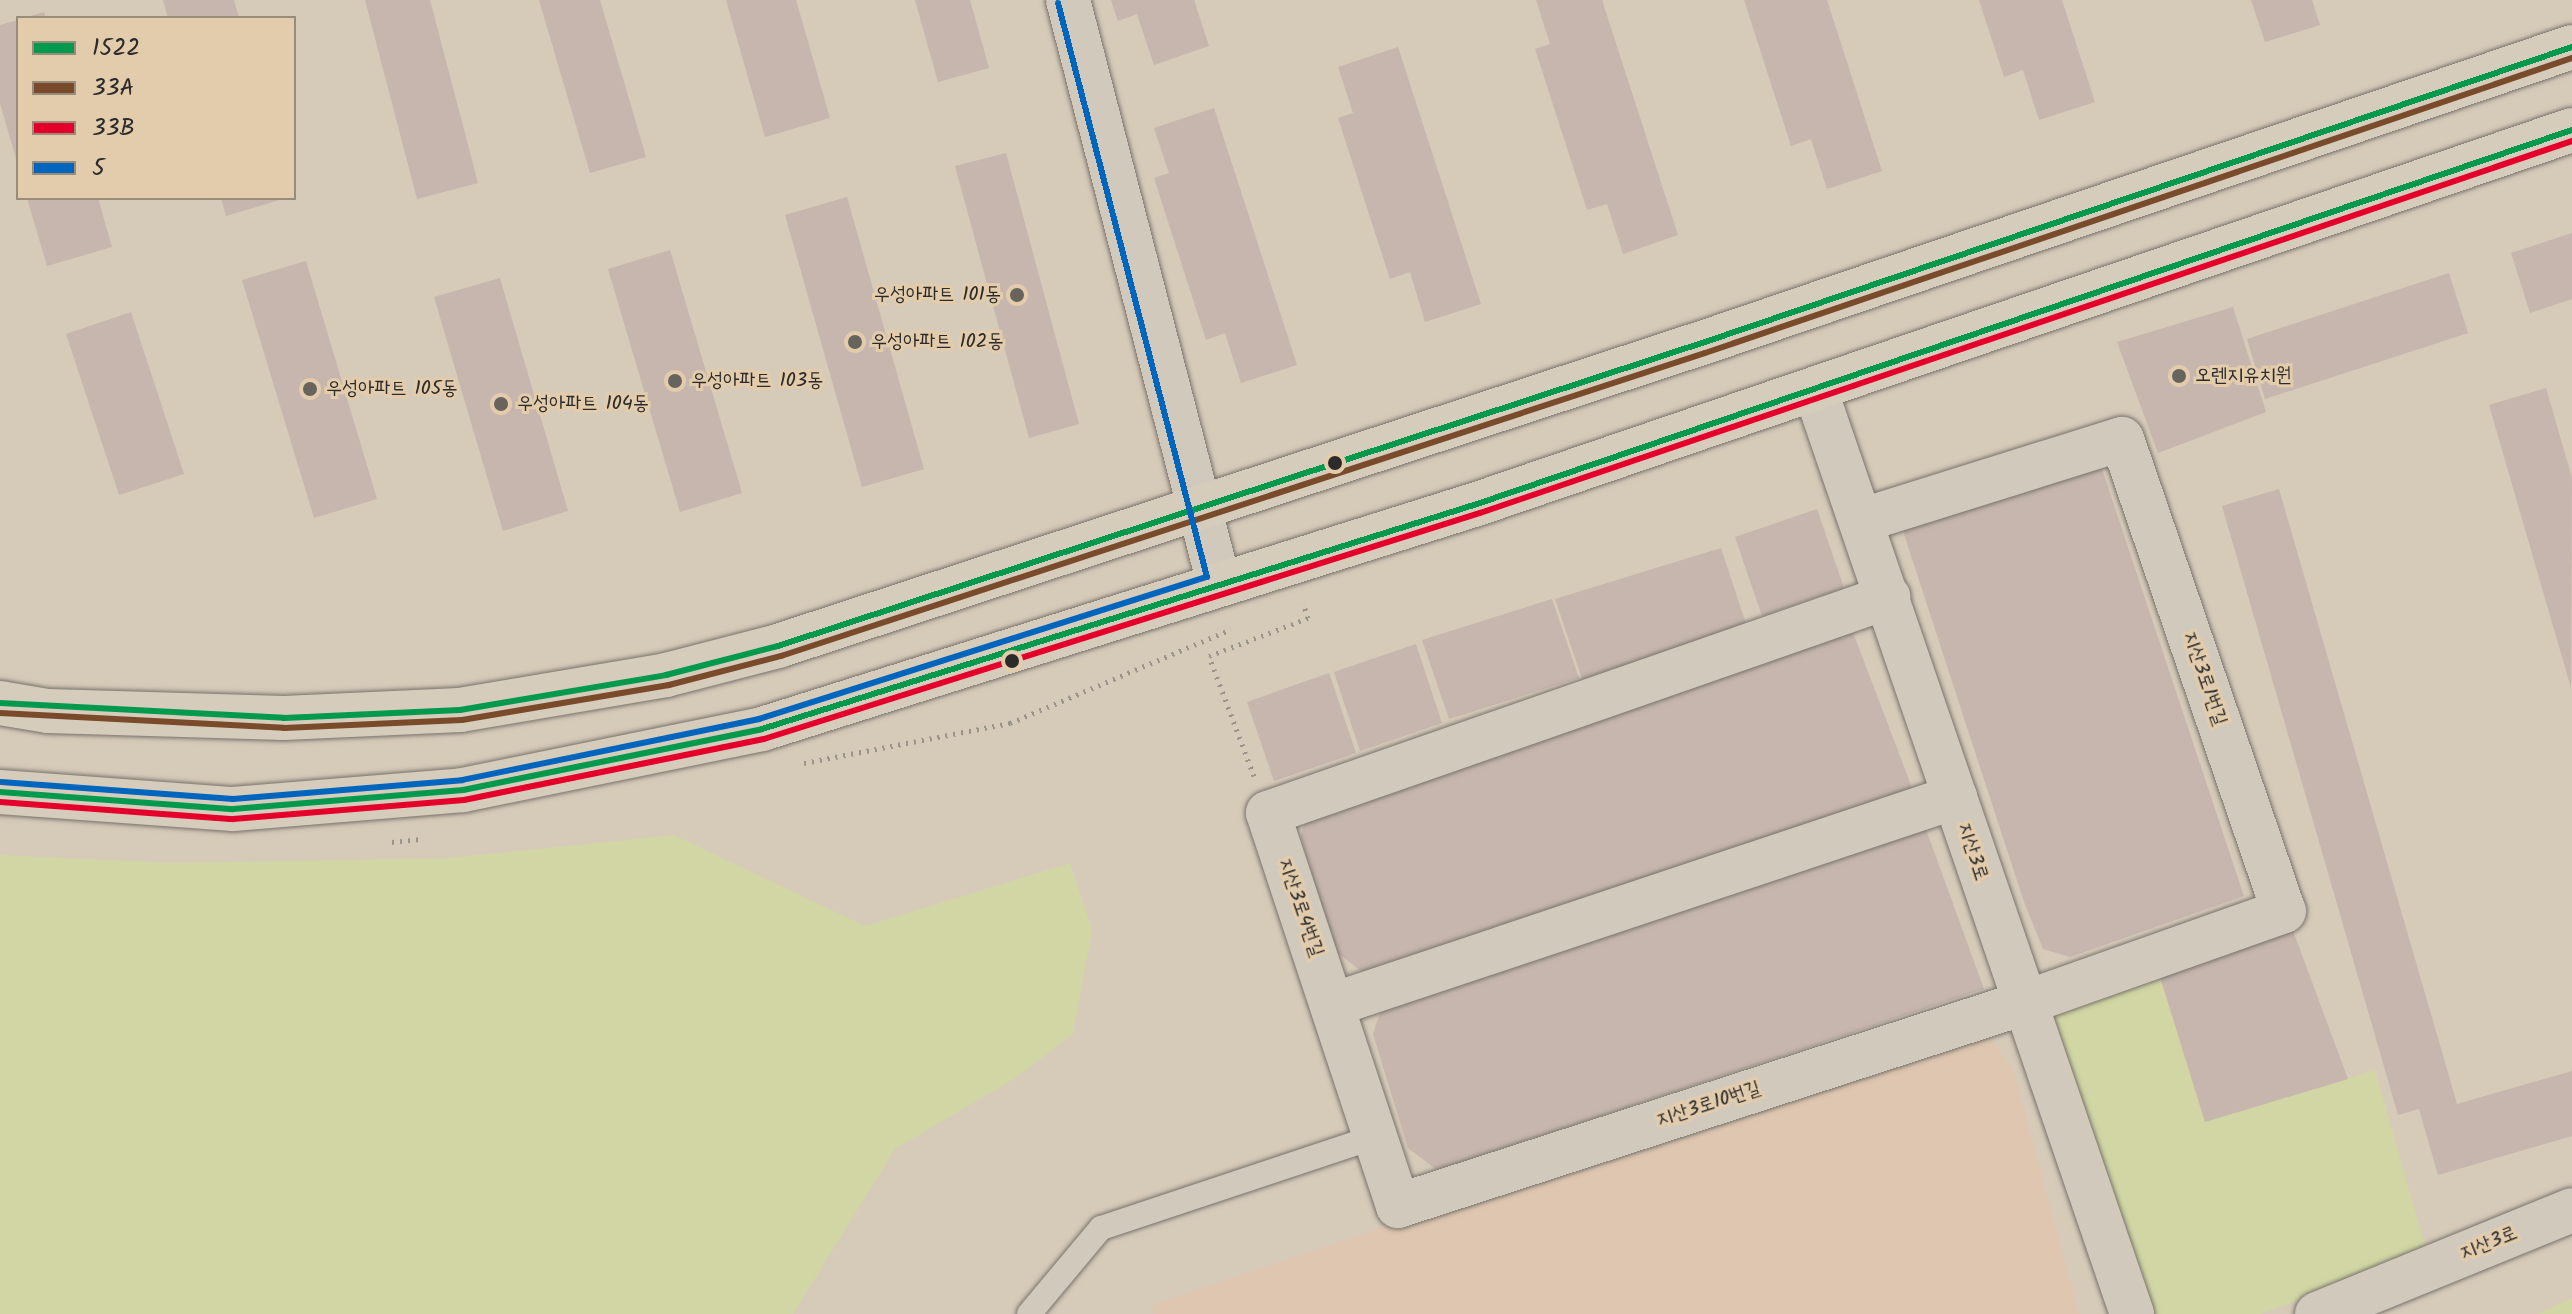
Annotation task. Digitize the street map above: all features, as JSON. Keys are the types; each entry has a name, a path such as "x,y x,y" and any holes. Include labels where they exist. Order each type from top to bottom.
{"main road":[{"path":"0,703 48,711 284,718 475,708 666,675 778,646 1197,505 1702,343 2572,47"},
{"path":"0,792 233,809 463,790 762,729 1291,562 1815,389 2572,130"}],"street":[{"path":"1068,0 1219,584"},
{"name":"지산3로","path":"1815,389 1863,520 2021,1004 2132,1314"},
{"name":"지산3로1번길","path":"1863,520 2122,439 2284,911 2021,1004"},
{"path":"1268,813 1888,597"},
{"path":"1332,1005 1955,797"},
{"name":"지산3로4번길","path":"1268,813 1375,1137"},
{"name":"지산3로10번길","path":"1375,1137 1398,1206 2021,1004"},
{"name":"지산3로","path":"2317,1314 2572,1210"}],"lane":[{"path":"1029,1314 1101,1228 1375,1137"}],"path":[{"path":"1268,813 1209,656 1308,618 1291,562"}],"shaded area":[{"path":"1980,1026 2013,1070 2079,1314 1154,1314 1151,1305"}],"green space":[{"path":"674,835 865,926 1070,863 1092,930 1073,1034 1014,1079 895,1149 793,1314 0,1314 0,855 174,863 448,858"},
{"path":"2160,977 2205,1121 2375,1070 2427,1253 2261,1314 2132,1314 2054,1009"},
{"path":"2572,1298 2572,1314 2538,1314"}],"building":[{"path":"163,0 234,0 238,16 167,16"},
{"path":"365,0 430,0 478,183 417,199"},
{"path":"539,0 600,0 646,157 590,173"},
{"path":"726,0 796,0 830,118 765,137"},
{"path":"915,0 970,0 989,68 938,82"},
{"path":"1111,0 1194,0 1209,46 1154,65 1137,14 1118,21"},
{"path":"1536,0 1602,0 1678,235 1623,254 1607,204 1587,210 1535,49 1550,44"},
{"path":"1744,0 1827,0 1882,171 1827,189 1811,139 1791,146"},
{"path":"1979,0 2062,0 2095,102 2039,120 2023,70 2004,77"},
{"path":"2251,0 2312,0 2320,25 2265,42"},
{"path":"16,21 16,159 0,103 0,25"},
{"path":"1398,47 1481,304 1425,322 1410,272 1390,279 1338,118 1353,113 1338,67"},
{"path":"1214,108 1297,365 1241,383 1225,333 1206,340 1154,178 1169,173 1154,128"},
{"name":"우성아파트 101동","path":"1006,153 1079,424 1029,438 955,166"},
{"name":"우성아파트 102동","path":"847,197 924,469 862,487 785,215"},
{"path":"28,200 99,200 112,247 47,266"},
{"path":"222,200 280,200 226,216"},
{"path":"2572,233 2572,299 2530,313 2511,253"},
{"name":"우성아파트 103동","path":"670,250 742,493 680,512 608,269"},
{"name":"우성아파트 105동","path":"306,261 377,499 314,518 242,280"},
{"path":"2449,273 2468,333 2265,399 2247,339"},
{"name":"우성아파트 104동","path":"500,278 568,511 503,531 434,297"},
{"path":"2233,307 2266,412 2158,453 2117,342"},
{"path":"131,312 184,474 119,495 66,334"},
{"path":"2546,388 2572,478 2571,688 2489,405"},
{"path":"2097,454 2244,896 2070,957 2043,949 2024,902 1901,525"},
{"path":"2279,489 2457,1104 2572,1071 2572,1136 2438,1175 2419,1109 2398,1115 2222,506"},
{"path":"1817,509 1844,588 1762,616 1735,537"},
{"path":"1721,548 1747,627 1582,679 1555,599"},
{"path":"1552,599 1579,678 1449,719 1422,640"},
{"path":"1851,627 1914,793 1364,973 1335,951 1301,837 1307,811"},
{"path":"1416,644 1442,723 1360,751 1334,672"},
{"path":"1329,673 1356,753 1274,781 1247,702"},
{"path":"1924,824 1984,989 1437,1170 1408,1148 1373,1034 1381,1009"},
{"path":"2292,928 2348,1079 2205,1122 2160,977"}],"transit line":[{"name":"5","path":"1,782 233,799 462,780 759,719 1207,577 1058,3"},
{"name":"1522","path":"0,703 284,718 460,710 666,675 778,646 1702,343 2572,47"},
{"name":"33A","path":"0,713 284,728 462,720 669,685 781,656 1705,353 2572,58"},
{"name":"1522","path":"0,792 233,809 463,790 762,729 1477,504 2572,130"},
{"name":"33B","path":"0,802 233,819 464,800 764,739 1480,513 2572,141"}],"place":[{"name":"우성아파트 101동","path":"1017,295"},
{"name":"우성아파트 102동","path":"855,342"},
{"name":"오렌지유치원","path":"2179,376"},
{"name":"우성아파트 103동","path":"675,381"},
{"name":"우성아파트 105동","path":"310,389"},
{"name":"우성아파트 104동","path":"501,404"}]}
